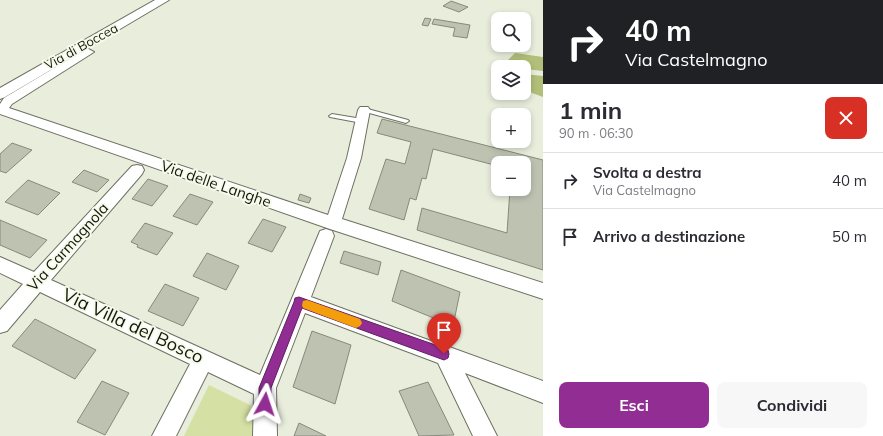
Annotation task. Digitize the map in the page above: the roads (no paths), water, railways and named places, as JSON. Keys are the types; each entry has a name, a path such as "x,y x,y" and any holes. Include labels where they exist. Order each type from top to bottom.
{"street":[{"name":"Via di Boccea","path":"0,94 163,0"},
{"name":"Via delle Langhe","path":"79,48 89,52 8,101 2,110 329,230 543,291"},
{"path":"265,436 265,388 329,230 354,158 363,116"},
{"name":"Via Carmagnola","path":"0,324 137,170"},
{"name":"Via Villa del Bosco","path":"0,265 265,388"},
{"path":"299,302 444,354 543,392"},
{"path":"444,354 485,436"},
{"path":"164,436 204,360"}],"lane":[{"path":"332,116 363,116 406,121"}]}
